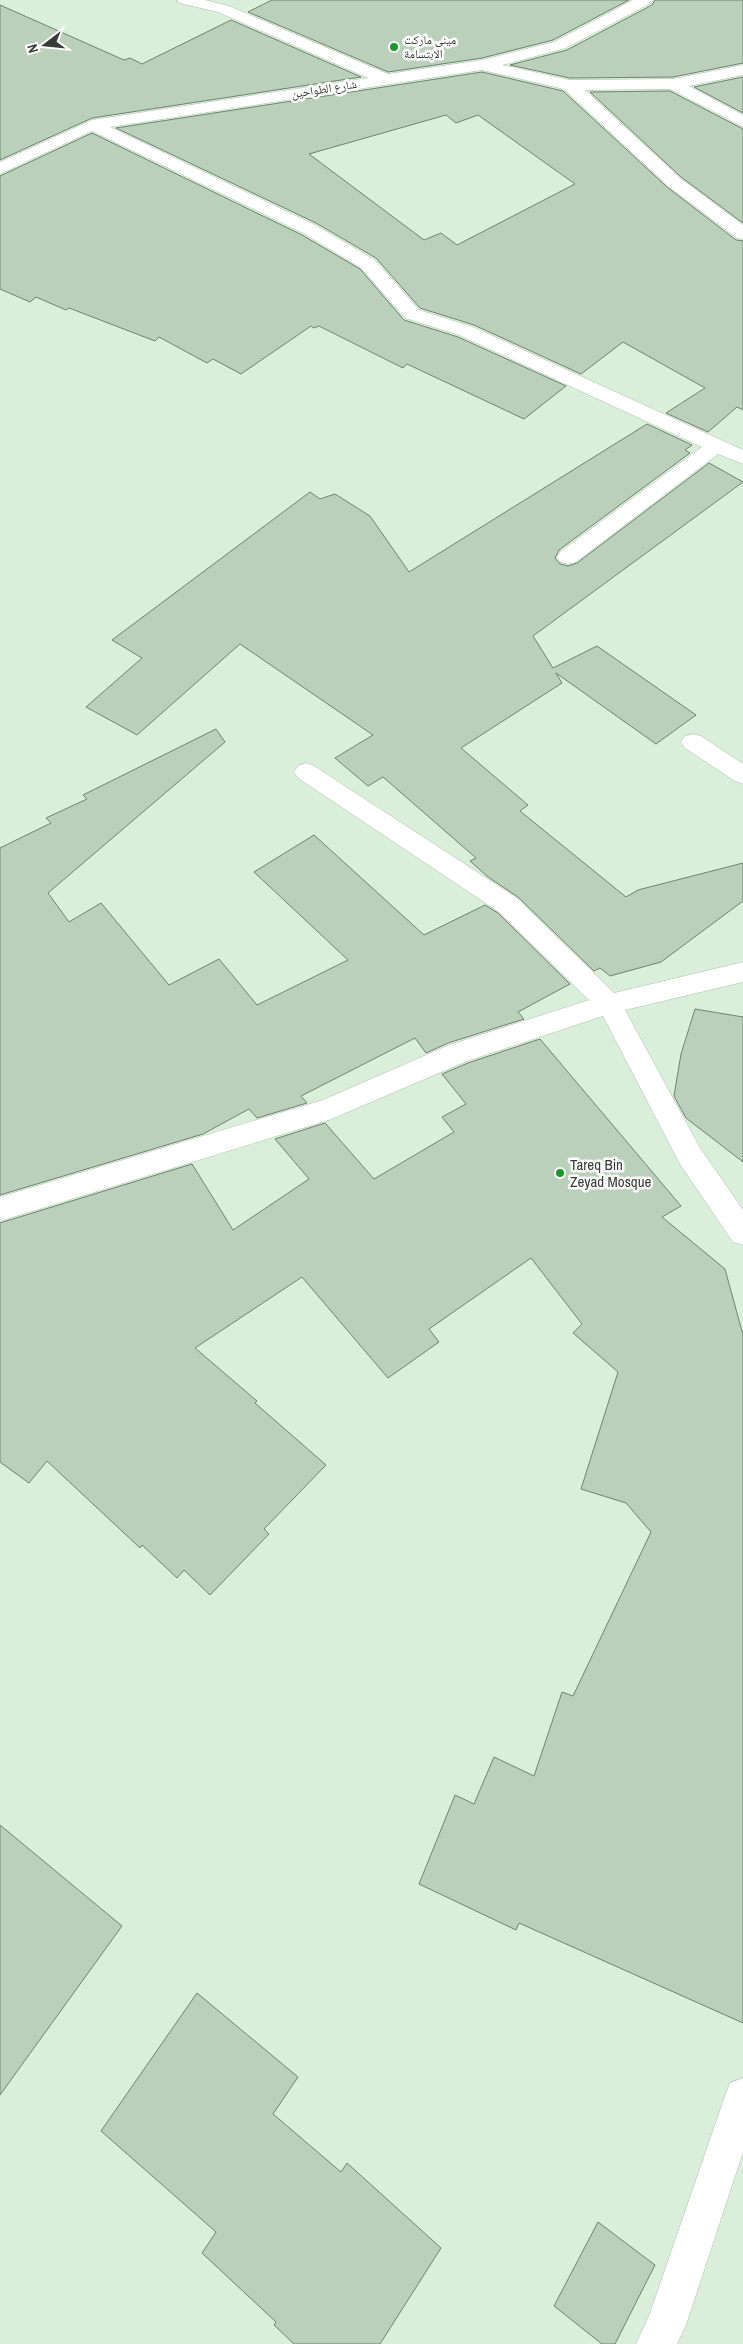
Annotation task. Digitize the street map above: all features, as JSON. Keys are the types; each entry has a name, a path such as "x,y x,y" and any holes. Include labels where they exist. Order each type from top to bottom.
{"street":[{"path":"185,0 223,9 387,80"},
{"name":"شارع الطواحين","path":"0,169 92,125 482,65 560,45 636,1"},
{"path":"482,65 570,85 673,84 743,70"},
{"path":"673,84 743,122"},
{"path":"570,85 674,182 743,234"},
{"path":"92,125 309,229 368,264 412,314 466,331 743,458"},
{"path":"568,557 716,446"},
{"path":"693,742 743,775"},
{"path":"306,772 508,905 609,1004 690,1156 743,1233"},
{"path":"0,1209 328,1109 458,1053 609,1004 743,972"},
{"path":"656,2344 666,2325 743,2096"}],"building":[{"path":"272,0 629,0 553,40 482,58 388,72 248,12"},
{"path":"655,0 743,0 743,63 673,77 570,78 510,65 567,50 652,5"},
{"path":"0,5 124,60 130,58 142,64 231,20 361,77 92,118 0,160"},
{"path":"482,72 563,91 667,187 736,240 743,241 743,410 737,407 708,432 666,413 705,388 623,342 581,374 474,325 420,308 376,258 316,223 116,128","holes":["446,115 456,123 478,115 575,184 457,245 441,233 424,240 309,154"]},
{"path":"743,77 743,113 694,87"},
{"path":"670,91 743,129 743,223 681,177 590,92"},
{"path":"92,133 302,235 360,269 404,320 458,337 566,386 524,419 407,364 403,368 319,326 314,328 311,326 241,374 213,359 207,363 159,337 155,341 69,308 66,310 36,297 30,302 0,289 0,176"},
{"path":"647,424 692,445 685,450 690,453 559,550 555,558 560,564 568,566 577,563 709,463 743,482 533,636 553,668 597,646 696,715 656,744 556,673 562,683 461,748 528,805 520,811 626,897 638,890 743,863 743,901 661,962 610,976 600,968 594,971 518,897 488,877 470,861 476,858 383,777 368,786 335,758 373,735 240,644 137,735 86,707 142,658 112,640 310,492 320,499 335,494 370,516 409,572"},
{"path":"216,729 225,742 48,893 69,922 101,903 169,985 219,959 257,1005 348,960 254,872 314,835 424,935 485,905 498,913 570,984 518,1012 524,1019 448,1043 426,1053 415,1038 301,1096 307,1103 257,1118 249,1109 203,1134 0,1195 0,848 51,823 46,818 87,799 83,795"},
{"path":"695,1009 743,1017 743,1162 686,1118 674,1096 681,1054"},
{"path":"540,1039 681,1206 662,1217 725,1269 743,1335 743,2023 519,1923 516,1930 419,1884 455,1795 474,1804 494,1757 534,1776 562,1692 573,1696 651,1532 626,1503 581,1489 618,1372 573,1333 582,1324 531,1258 429,1329 439,1342 388,1378 302,1277 195,1348 257,1401 255,1403 326,1465 264,1529 269,1534 210,1595 184,1570 177,1578 142,1545 140,1548 47,1461 29,1483 0,1462 0,1223 192,1164 233,1230 309,1179 275,1139 325,1123 374,1179 454,1132 442,1117 466,1104 442,1074 468,1063"},
{"path":"0,1825 122,1926 0,2095"},
{"path":"197,1993 298,2077 273,2114 341,2172 347,2163 441,2248 380,2344 294,2344 274,2325 276,2322 202,2253 216,2232 101,2131"},
{"path":"598,2222 655,2265 615,2344 602,2344 554,2306"}],"place":[{"name":"ميني ماركت الابتسامة","path":"394,47"},
{"name":"Tareq Bin Zeyad Mosque","path":"560,1173"}]}
